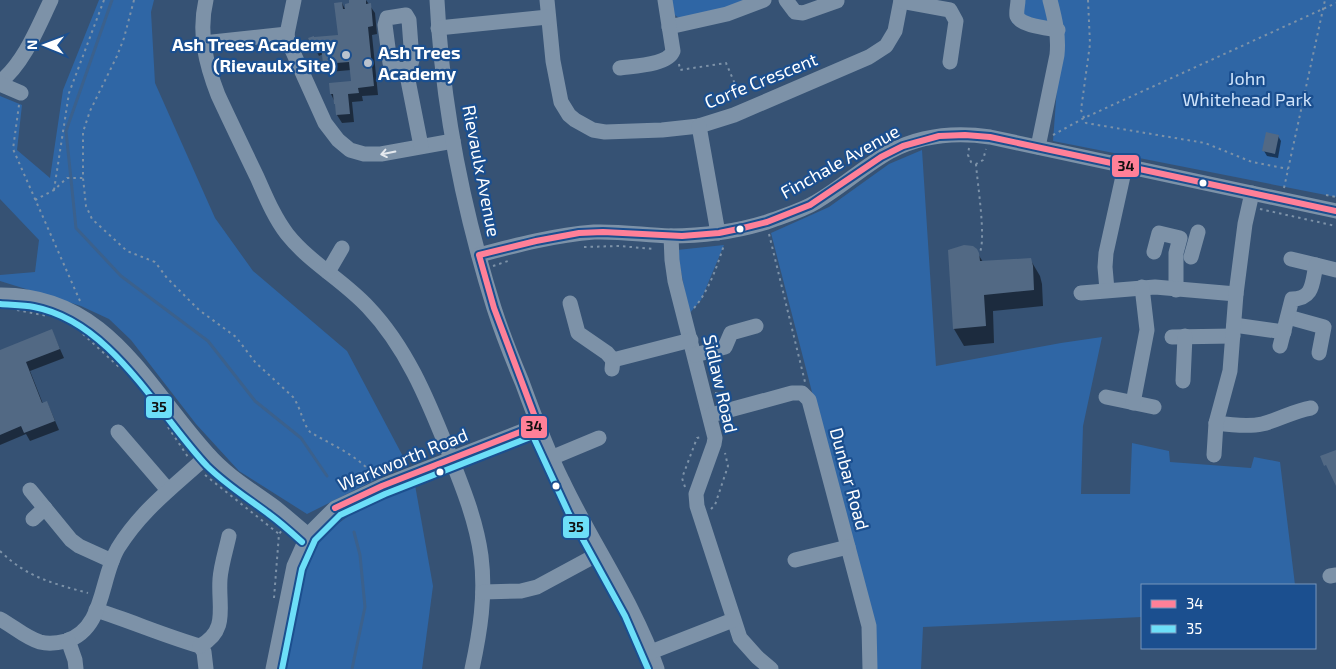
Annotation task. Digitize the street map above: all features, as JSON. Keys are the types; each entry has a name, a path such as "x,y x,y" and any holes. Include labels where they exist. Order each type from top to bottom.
{"street":[{"path":"21,93 0,83 15,66 33,37 51,0"},
{"path":"206,0 203,17 203,44 210,75 277,219 302,250 349,288 369,307 395,340 410,364 454,466 470,508 481,556 483,592 480,632 472,669"},
{"path":"294,0 286,34 325,123 338,140 356,152 372,155 453,141"},
{"name":"Rievaulx Avenue","path":"437,0 438,28 453,141 479,255 494,308 551,458 631,608 657,669"},
{"name":"Corfe Crescent","path":"547,0 553,61 559,95 565,108 575,120 593,130 605,132 662,130 699,126 747,110 869,57 886,46 895,31 901,0"},
{"path":"620,68 668,56 669,28 665,0"},
{"path":"669,28 727,14 764,0"},
{"path":"901,0 950,10 956,21 950,62"},
{"path":"1018,0 1016,13 1018,19 1023,23 1058,30"},
{"path":"1040,140 1058,55 1058,30 1050,0"},
{"path":"787,2 795,12 803,13 837,1"},
{"path":"438,28 548,17"},
{"path":"203,44 286,34"},
{"path":"406,70 421,146"},
{"path":"699,126 719,241"},
{"name":"Finchale Avenue","path":"479,255 531,241 573,234 611,232 671,242 719,241 738,229 769,229 814,203 891,152 924,139 956,134 1040,140 1125,167 1250,200 1282,200 1336,211"},
{"path":"1107,290 1106,253 1125,167"},
{"path":"1214,455 1216,423 1230,371 1236,294 1250,200"},
{"path":"1154,252 1159,233 1180,238 1197,237 1191,257"},
{"path":"1176,290 1176,253 1180,238"},
{"name":"Sidlaw Road","path":"671,242 675,282 706,395 715,436 697,507"},
{"path":"328,272 342,246"},
{"path":"1291,259 1336,270"},
{"path":"1284,332 1292,299 1301,299 1309,293 1316,265"},
{"path":"1081,293 1142,288 1236,294"},
{"path":"1133,403 1147,330 1142,288"},
{"path":"0,295 37,299 56,305 79,315 108,336 150,380 208,455 231,476 308,535"},
{"path":"570,303 578,333 607,353 612,364 693,348 725,347 731,333 756,326"},
{"path":"1183,381 1178,337 1233,331 1284,332 1324,327 1320,353"},
{"path":"711,416 792,393 802,393"},
{"name":"Dunbar Road","path":"802,393 809,400 869,626 870,669"},
{"path":"1106,397 1154,407"},
{"path":"1216,423 1236,425 1261,424 1274,421 1296,410 1310,408"},
{"name":"Warkworth Road","path":"273,669 294,566 308,535 335,508 382,486 454,466 538,425"},
{"path":"118,432 124,450 168,490"},
{"path":"551,458 599,438"},
{"path":"0,620 41,642 52,643 68,640 85,630 91,623 112,561 137,521 155,502 208,455"},
{"path":"30,490 71,540 79,546 112,561"},
{"path":"697,507 740,638 771,669"},
{"path":"33,519 45,508"},
{"path":"98,603 127,620 166,636 200,646 208,642 218,630 220,618 220,580 232,556 229,536"},
{"path":"795,560 848,546"},
{"path":"483,592 521,591 537,587 600,553"},
{"path":"651,652 733,620"},
{"path":"68,640 76,660 76,669"},
{"path":"200,646 205,659 206,669"}],"path":[{"path":"54,190 69,93 104,0"},
{"path":"134,0 124,38 90,112 83,132 83,178 86,206 92,219 127,251 155,262 167,278 199,310 236,337 255,362 294,397 306,427 310,432 369,469 382,486"},
{"path":"1088,0 1090,44 1082,110 1086,123 1205,143 1252,162 1288,169"},
{"path":"1282,200 1325,0"},
{"path":"1040,140 1336,3"},
{"path":"668,56 678,56 680,70 726,64 747,110"},
{"path":"21,93 13,149 80,303 79,315"},
{"path":"976,148 969,148 968,155 971,162 976,164"},
{"path":"976,164 983,160 986,148 983,148"},
{"path":"976,164 982,225 982,250 979,254"},
{"path":"35,200 54,190 67,178 83,178"},
{"path":"1250,200 1336,226"},
{"path":"769,229 806,386 802,393"},
{"path":"689,314 701,300 718,260 719,241 729,244"},
{"path":"579,247 671,242"},
{"path":"493,266 511,261"},
{"path":"17,310 49,317"},
{"path":"706,395 716,392 722,394 731,401 734,409"},
{"path":"715,436 722,442 728,466 715,505 711,509 697,507 687,495 682,478 697,438 715,436"},
{"path":"274,599 279,534 289,519"},
{"path":"0,551 41,580 98,603"}],"green space":[{"path":"99,0 154,0 151,12 155,83 215,218 253,271 347,351 407,464 307,514 239,471 196,424 131,340 109,319 81,306 0,281 0,275 35,272 39,240 0,199 0,96 22,105 17,150 50,178 63,90"},
{"path":"670,0 753,0 684,21 673,14"},
{"name":"John Whitehead Park","path":"1016,0 1336,0 1336,197 1053,141 1061,33 1058,30 1012,23"},
{"path":"922,150 936,366 1102,337 1083,426 1081,494 1130,494 1132,443 1169,451 1170,462 1251,468 1254,457 1280,462 1295,584 1141,584 1141,617 923,627 921,669 875,669 872,625 771,233 829,207 889,164"},
{"path":"724,245 701,300 689,314 677,250"},
{"path":"415,485 433,586 422,669 279,669 300,574 308,554 319,537 350,515"}],"building":[{"name":"Ash Trees Academy (Rievaulx Site)","path":"349,0 366,0 366,4 371,3 373,26 368,27 374,86 358,88 359,93 348,94 350,114 336,115 333,94 330,94 329,83 351,81 349,62 323,64 321,45 313,48 308,38 338,35 334,3 342,2 343,9 345,9 345,4 349,3"},
{"path":"1266,132 1279,135 1275,154 1262,151"},
{"path":"964,245 973,246 977,249 980,261 1031,258 1034,290 984,295 986,326 953,329 948,250"},
{"path":"52,329 60,349 26,362 42,403 47,401 55,421 24,433 21,426 0,435 0,350"},
{"path":"1336,450 1336,486 1320,456"}],"waterway":[{"path":"112,0 66,131 76,228 121,276 208,341 255,401 301,438 327,476"},
{"path":"352,669 365,607 360,555 354,532"}],"transit line":[{"name":"34","path":"335,508 382,486 538,425 494,308 479,255 579,233 603,232 682,236 719,233 767,222 810,205 881,157 903,146 939,136 965,135 990,137 1336,211"},
{"name":"35","path":"0,304 34,307 62,316 87,331 110,350 131,372 188,445 214,473 278,521 302,542"},
{"name":"35","path":"282,669 302,569 315,540 340,515 385,494 533,436 569,514 625,616 648,669"}],"place":[{"name":"Ash Trees Academy (Rievaulx Site)","path":"346,55"},
{"name":"Ash Trees Academy","path":"368,63"}]}
